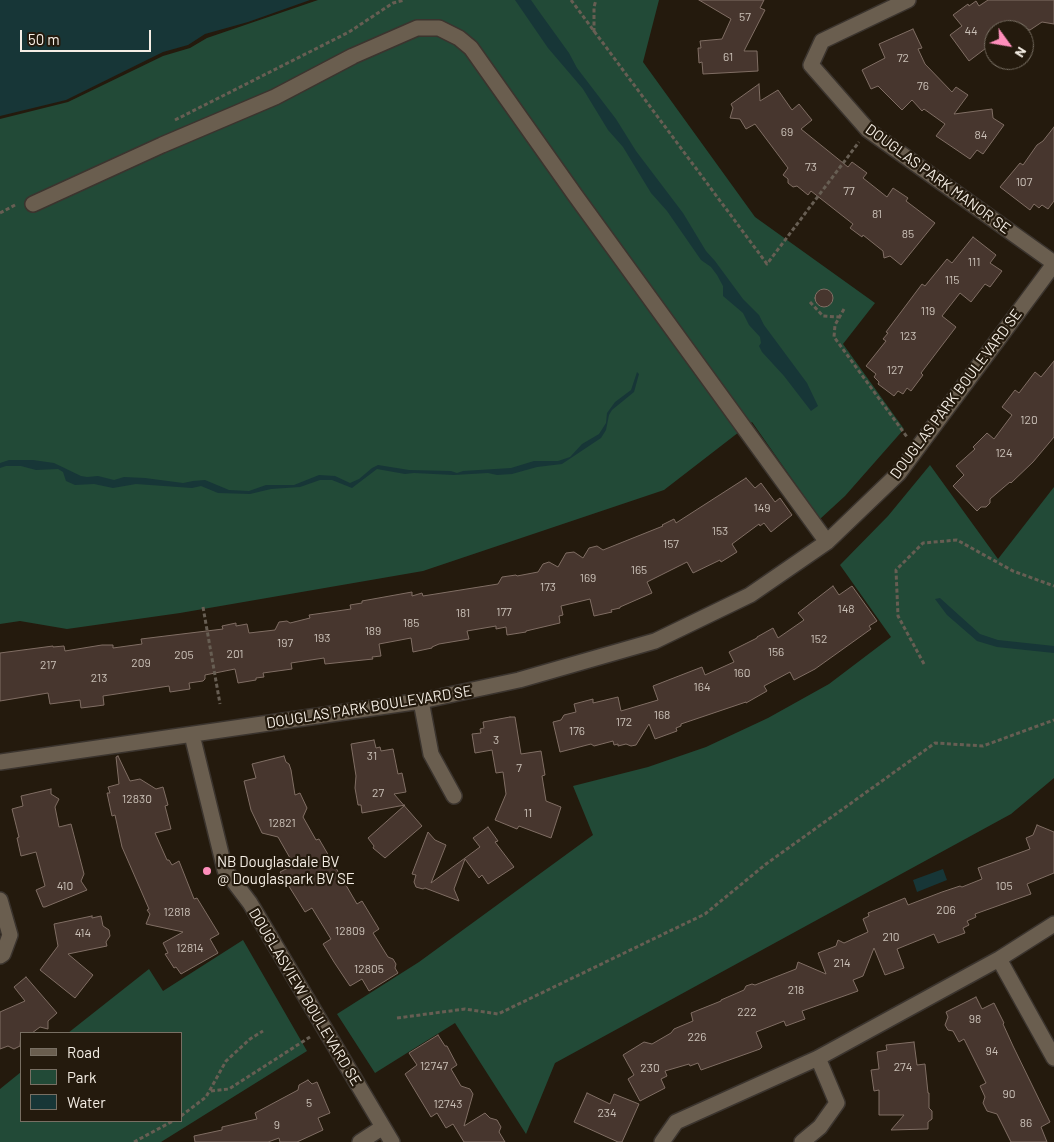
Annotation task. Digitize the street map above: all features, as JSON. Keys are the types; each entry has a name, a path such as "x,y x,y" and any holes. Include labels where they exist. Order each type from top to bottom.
{"street":[{"name":"DOUGLAS PARK MANOR SE","path":"908,0 822,41 811,65 868,130 1054,264"},
{"path":"33,204 275,96 353,56 417,28 438,28 459,38 471,48 575,195 827,542"},
{"name":"DOUGLAS PARK BOULEVARD SE","path":"0,762 421,701 519,680 655,641 750,595 827,542 899,473 1054,264"},
{"path":"421,701 431,754 454,796"},
{"name":"DOUGLASVIEW BOULEVARD SE","path":"192,735 225,870 250,903 392,1142"},
{"path":"0,900 10,934 3,954 0,956"},
{"path":"662,1142 676,1122 818,1058 999,959 1054,924"},
{"path":"999,959 1054,1058"},
{"path":"802,1142 820,1127 837,1103 818,1058"},
{"path":"360,1142 383,1127"}],"path":[{"path":"174,121 349,32 393,3 404,0"},
{"path":"571,0 767,264 868,130"},
{"path":"594,33 594,8 596,0"},
{"path":"0,213 17,204"},
{"path":"810,302 823,316 839,317"},
{"path":"844,309 835,325 834,337 917,450"},
{"path":"924,664 898,616 896,570 923,543 957,540 1012,571 1054,586"},
{"path":"203,607 220,704"},
{"path":"398,1018 465,1008 498,1014 705,914 766,864 935,743 983,746 1054,720"},
{"path":"182,1115 211,1091 226,1061 250,1039 263,1031"},
{"path":"211,1091 229,1089 310,1037"},
{"path":"134,1142 171,1122"}],"green space":[{"path":"318,0 659,0 643,62 755,217 875,303 843,344 904,429 845,496 820,519 752,422 664,490 423,571 180,613 67,629 20,621 0,624 0,119 68,102 163,56 190,48 207,38"},
{"path":"930,465 998,559 1054,487 1054,778 1011,814 555,1063 526,1134 455,1023 375,1073 337,1014 419,962 593,835 573,786 648,767 706,747 768,718 829,684 891,637 840,565 888,516"},
{"path":"243,940 307,1051 161,1142 0,1142 0,1089 20,1073 20,1122 182,1122 182,1032 69,1032 149,969 163,991"}],"water":[{"path":"0,0 310,0 248,22 205,34 188,45 163,52 66,100 0,116"},
{"path":"515,0 531,0 569,53 577,68 616,119 636,151 683,213 706,251 743,299 759,315 764,325 807,383 818,406 811,411 784,376 762,352 759,346 761,343 760,337 749,325 743,313 723,296 723,286 717,275 711,267 701,260 667,211 651,193 623,147 608,130 583,89 548,48"},
{"path":"637,372 639,374 634,392 612,410 606,430 601,438 562,464 537,467 512,474 405,474 377,469 352,488 332,480 320,480 300,487 271,489 250,494 218,493 201,486 192,488 136,484 113,488 94,484 75,485 66,481 63,472 58,469 36,470 21,466 0,468 0,463 9,460 33,460 54,463 87,477 98,476 114,480 124,477 145,478 183,483 205,480 229,490 249,491 266,485 294,485 319,475 335,476 350,483 359,479 378,465 409,470 451,471 457,473 511,468 534,461 558,461 570,457 582,444 599,434 606,423 607,413 615,402 631,390"},
{"path":"940,598 980,634 998,640 1054,646 1054,653 997,647 977,641 947,615 935,599"},
{"path":"943,869 947,880 917,892 913,880"}],"building":[{"path":"699,0 764,0 760,8 765,10 744,51 757,51 758,71 703,74 702,62 699,63 698,48 701,48 700,41 722,39 731,19"},
{"path":"988,0 1054,0 1054,24 1042,22 1034,27 1034,20 984,20 984,50 969,61 950,35 962,26 953,15 968,4 969,6 976,1 979,6"},
{"path":"913,29 922,48 918,49 925,64 952,92 956,87 968,95 954,114 992,109 993,118 1004,125 983,154 977,150 970,159 936,136 945,124 924,109 922,111 912,100 902,110 878,86 871,89 862,70 885,58 879,44"},
{"path":"759,84 760,101 778,90 792,110 799,104 812,120 801,129 848,167 852,162 867,173 863,178 887,197 893,188 908,198 906,201 935,223 901,265 890,256 884,258 883,251 863,235 862,237 850,228 853,224 811,191 808,195 797,186 793,187 788,183 788,179 783,175 788,168 755,124 746,129 740,119 730,118 733,108 731,104"},
{"path":"1054,127 1054,201 1048,209 1042,205 1039,208 1034,204 1030,210 1000,187 1020,163 1023,165 1037,145 1043,141"},
{"path":"973,237 996,255 990,263 1002,271 990,287 985,284 971,302 960,293 942,316 956,327 921,373 923,375 911,391 907,388 903,394 898,391 894,396 878,384 879,382 874,377 876,374 866,366 886,341 883,339 888,333 886,332 922,284 925,286 947,259 952,263"},
{"path":"824,289 830,292 833,298 830,304 824,307 818,304 815,298 818,292"},
{"path":"1054,361 1054,437 1033,462 1011,483 990,499 990,503 986,507 981,507 977,511 953,486 964,475 956,466 975,449 973,447 987,433 994,439 1012,415 1002,407 1015,390 1019,393 1035,372 1041,377"},
{"path":"746,478 755,488 761,483 775,502 780,498 792,515 771,532 764,523 760,526 759,524 732,544 737,552 721,562 720,560 693,573 687,562 647,582 652,593 620,608 611,610 612,612 594,616 590,599 561,606 563,615 559,616 560,623 526,632 507,635 506,627 496,629 496,626 467,631 469,639 439,644 432,648 413,652 411,638 379,644 381,656 372,657 373,659 325,664 324,658 291,663 292,669 263,673 264,677 238,683 235,669 205,675 203,681 189,683 190,689 170,692 169,686 103,696 104,705 81,708 80,700 50,704 48,693 0,701 0,653 53,646 64,646 65,651 102,645 113,645 113,648 142,644 141,639 223,629 222,626 236,623 236,626 247,624 249,633 275,630 279,622 287,621 290,623 310,618 309,615 351,609 350,605 362,603 362,601 412,592 412,596 422,593 423,596 498,584 502,577 538,572 543,564 549,562 558,567 566,553 574,552 583,558 589,548 597,546 603,550 663,526 674,519 676,523"},
{"path":"833,586 839,595 852,586 877,621 869,626 871,629 815,669 794,680 790,672 764,686 767,691 746,703 681,724 681,726 676,728 677,731 655,739 649,724 636,745 626,744 618,746 618,744 614,745 613,741 594,746 591,744 560,752 553,722 561,720 564,715 576,712 574,704 593,699 593,703 618,697 621,711 658,700 653,686 702,667 705,675 734,662 729,652 773,628 778,638 804,620 798,613"},
{"path":"515,717 521,754 541,751 545,775 542,776 546,801 561,807 551,838 519,826 517,829 495,820 506,794 503,772 496,773 492,750 475,753 472,734 481,733 480,729 484,728 483,722"},
{"path":"374,740 376,748 380,747 381,751 393,749 398,774 402,773 406,792 394,794 404,805 362,813 361,805 358,805 355,788 356,776 351,744"},
{"path":"118,756 130,781 140,779 156,789 163,787 168,805 165,806 171,829 155,833 167,860 172,865 179,861 194,899 197,898 219,934 210,939 218,953 181,974 176,967 174,968 165,954 168,953 163,943 183,932 146,924 150,914 147,910 149,909 122,847 115,815 112,816 107,793 110,793 108,787 119,784 116,757"},
{"path":"284,756 291,770 295,795 300,793 307,808 303,817 316,840 319,839 357,904 362,901 379,929 373,933 388,957 393,959 396,964 395,968 398,973 369,991 362,979 350,986 334,962 323,944 331,939 312,908 305,912 280,872 294,865 278,837 262,833 251,810 244,781 256,778 252,764"},
{"path":"51,789 51,794 59,799 55,807 59,827 71,824 84,874 81,881 87,890 43,907 36,890 45,886 36,852 21,856 17,838 19,837 12,809 23,806 21,796"},
{"path":"404,806 422,826 385,858 373,848 374,846 368,838"},
{"path":"1037,825 1054,832 1054,873 1027,884 1031,894 975,914 976,917 967,921 969,925 963,928 965,933 938,943 934,934 897,949 904,968 885,975 874,948 863,976 853,980 858,991 802,1011 805,1019 786,1026 784,1021 756,1032 762,1047 760,1049 701,1070 698,1063 665,1071 667,1076 661,1079 665,1088 640,1101 628,1079 634,1075 623,1055 644,1042 652,1044 671,1033 674,1029 693,1021 691,1013 744,990 746,986 755,985 796,969 798,962 826,974 818,953 836,946 838,940 844,943 868,932 863,919 869,916 868,913 905,898 908,905 982,879 978,868 1030,849 1026,838 1033,835"},
{"path":"488,827 498,841 495,842 514,867 488,884 482,875 479,878 465,859 454,889 459,901 425,888 416,887 414,882 416,875 412,874 428,832 435,840 446,845 431,883 480,847 473,838"},
{"path":"92,916 92,918 101,916 103,926 109,930 110,936 106,942 107,946 68,954 93,975 75,998 40,970 58,946 54,924"},
{"path":"26,977 57,1013 48,1021 48,1029 40,1027 33,1032 20,1032 20,1046 14,1049 8,1046 0,1049 0,1012 25,1001 14,987"},
{"path":"976,997 982,1009 994,1003 1004,1023 1013,1046 1050,1122 1041,1127 1047,1142 1011,1142 997,1114 987,1111 983,1103 985,1097 980,1086 986,1083 964,1039 959,1042 953,1031 948,1030 945,1025 948,1017 946,1012"},
{"path":"438,1035 445,1046 447,1046 457,1065 451,1069 461,1086 470,1089 473,1094 464,1126 485,1113 490,1118 497,1120 501,1127 499,1132 505,1142 464,1142 453,1124 446,1128 437,1113 431,1117 405,1074 417,1065 409,1053"},
{"path":"914,1042 917,1065 925,1064 929,1108 932,1111 932,1119 928,1122 928,1129 891,1130 904,1115 879,1115 879,1090 874,1091 871,1070 879,1069 877,1052 887,1050 886,1045"},
{"path":"308,1080 312,1084 317,1082 330,1113 318,1118 323,1130 297,1142 280,1142 279,1138 268,1142 195,1142 194,1136 222,1130 222,1127 257,1119 255,1113 298,1090 299,1085"},
{"path":"587,1093 610,1104 614,1094 639,1104 622,1142 618,1142 574,1122"}],"place":[{"name":"NB Douglasdale BV @ Douglaspark BV SE","path":"207,871"}]}
